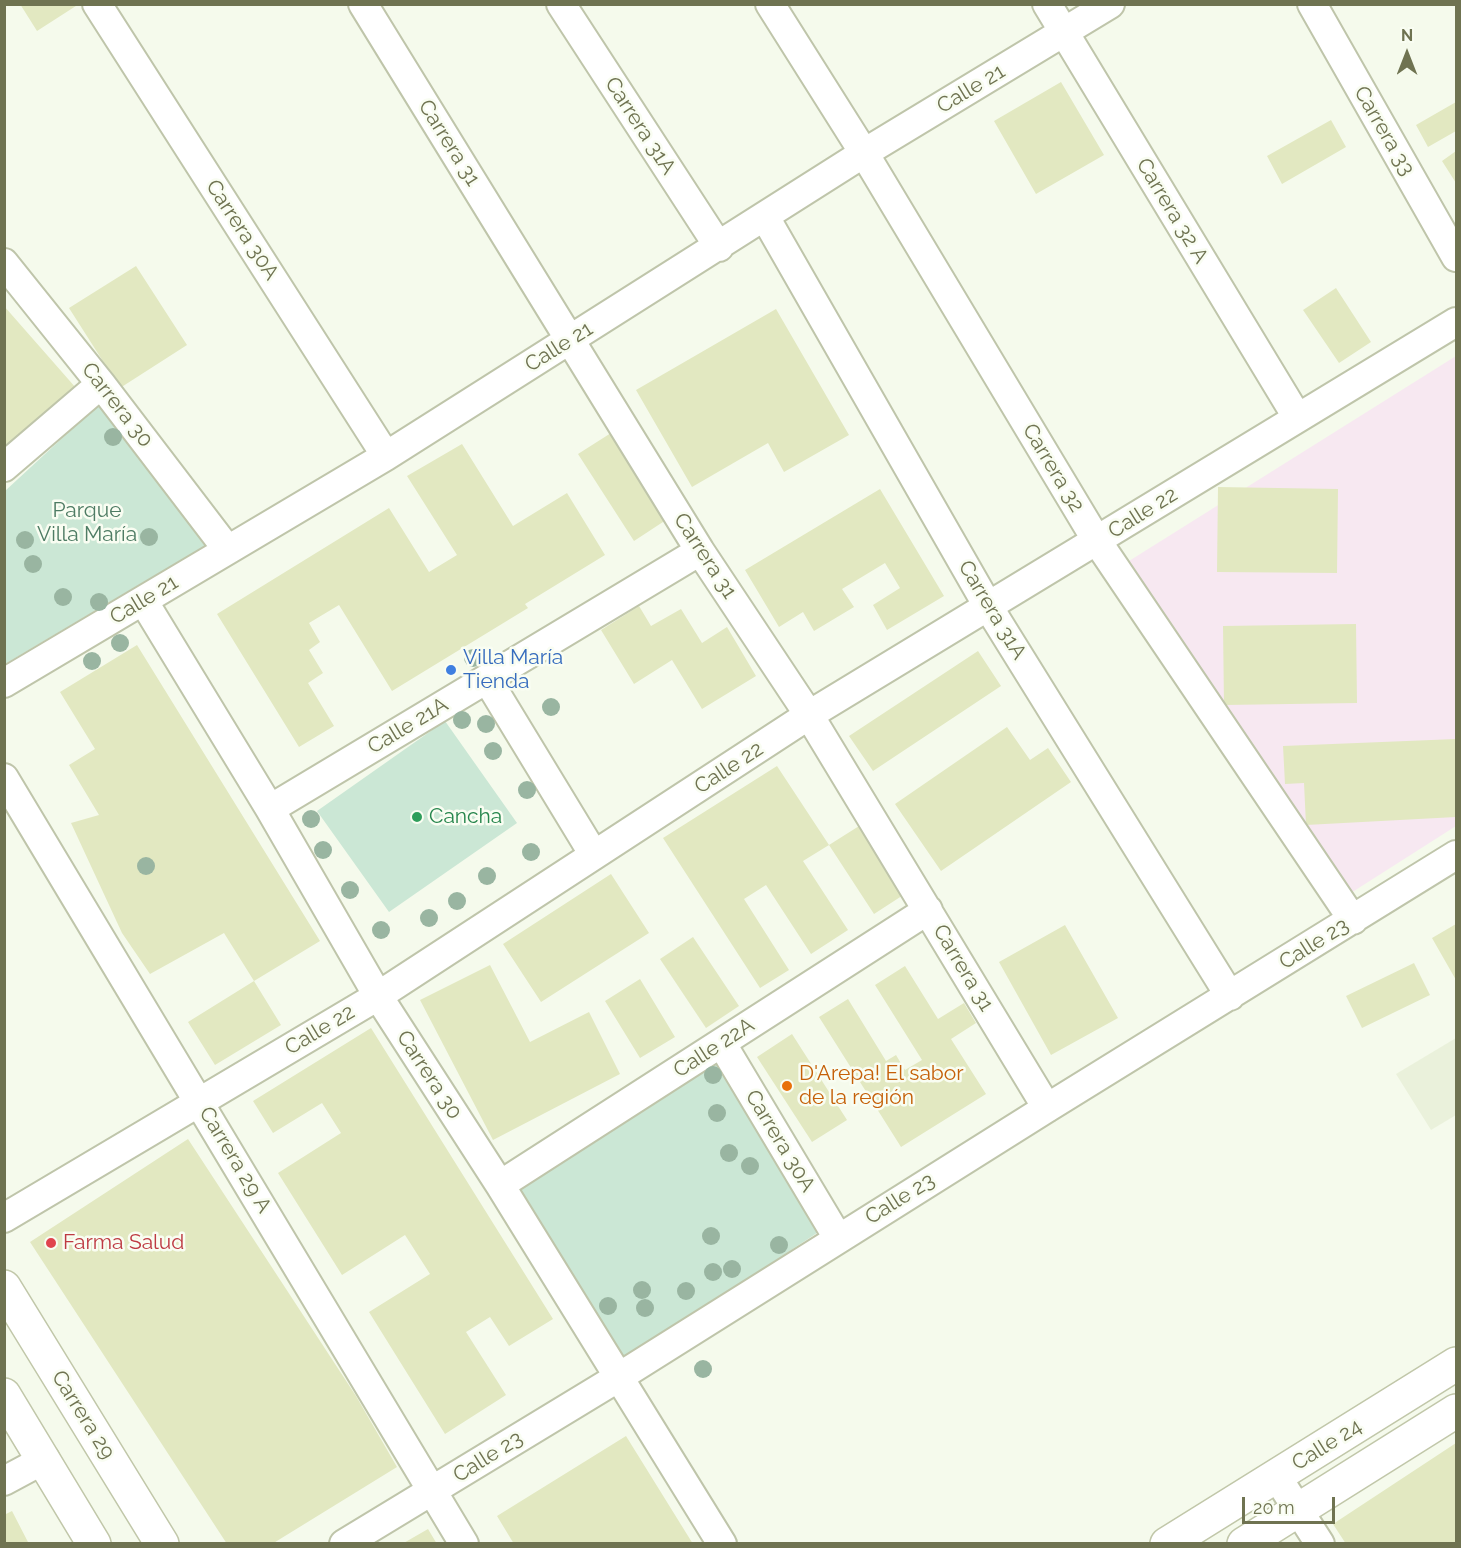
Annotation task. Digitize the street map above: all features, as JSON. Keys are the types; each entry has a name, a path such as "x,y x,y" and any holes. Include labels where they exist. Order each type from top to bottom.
{"street":[{"name":"Carrera 30A","path":"97,4 386,456"},
{"name":"Carrera 31","path":"363,4 700,551 809,716 1047,1108"},
{"name":"Carrera 31A","path":"561,4 719,247"},
{"name":"Carrera 32","path":"770,4 864,153 1097,541 1353,920"},
{"name":"Carrera 32 A","path":"1047,4 1297,417"},
{"name":"Calle 21","path":"4,683 144,602 227,549 386,456 864,153 1110,4"},
{"name":"Carrera 33","path":"1312,4 1456,257"},
{"name":"Carrera 31A","path":"765,217 989,608 1230,996"},
{"name":"Carrera 30","path":"4,263 101,384 227,549"},
{"name":"Calle 22","path":"4,1218 378,996 809,716 1456,322"},
{"path":"4,467 101,384"},
{"name":"Calle 21A","path":"270,809 700,551"},
{"name":"Carrera 30","path":"144,602 270,809 378,996 500,1185 722,1544"},
{"path":"487,679 594,855"},
{"name":"Carrera 29 A","path":"4,778 464,1544"},
{"name":"Calle 23","path":"344,1544 619,1377 838,1238 1456,855"},
{"name":"Calle 22A","path":"500,1185 928,910"},
{"name":"Carrera 30A","path":"722,1044 838,1238"},
{"name":"Carrera 29","path":"4,1287 162,1544"},
{"name":"Calle 24","path":"1167,1544 1456,1364"},
{"path":"4,1395 45,1459 94,1544"},
{"name":"Calle 24","path":"1244,1544 1297,1508 1456,1411"},
{"path":"4,1480 45,1459"},
{"path":"1277,1477 1320,1544"}],"shaded area":[{"path":"1456,356 1456,826 1343,898 1129,561"},
{"path":"1456,1038 1456,1115 1431,1130 1396,1074"}],"green space":[{"name":"Parque Villa María","path":"98,405 208,544 5,664 5,491"},
{"name":"Cancha","path":"445,721 517,823 389,912 317,811"},
{"path":"717,1064 817,1223 817,1233 629,1357 619,1354 515,1188"}],"building":[{"path":"20,4 79,4 37,31"},
{"path":"1061,82 1104,155 1036,194 994,121"},
{"path":"1456,102 1456,131 1428,147 1416,125"},
{"path":"1331,120 1346,147 1282,184 1267,156"},
{"path":"1456,151 1456,183 1442,161"},
{"path":"136,266 187,345 120,388 69,308"},
{"path":"1336,288 1371,342 1339,363 1303,310"},
{"path":"4,306 76,388 4,453"},
{"path":"776,309 849,435 784,472 768,443 692,487 636,390"},
{"path":"611,433 666,520 634,541 578,454"},
{"path":"462,444 513,526 567,493 605,555 525,604 528,608 392,691 339,605 309,623 320,642 309,650 323,673 308,683 334,726 299,747 217,614 389,508 429,572 457,555 407,476"},
{"path":"1218,487 1338,489 1337,573 1217,572"},
{"path":"880,489 944,596 887,630 873,605 900,588 885,563 842,589 854,607 814,631 803,612 779,627 745,570"},
{"path":"639,606 651,626 681,609 702,643 727,627 756,676 702,709 672,660 634,684 601,630"},
{"path":"1356,624 1357,703 1224,705 1223,626"},
{"path":"137,645 320,941 254,981 224,933 150,974 122,933 71,823 99,815 69,765 95,749 60,692"},
{"path":"978,651 1001,686 873,771 849,736"},
{"path":"1007,727 1030,760 1048,748 1071,782 941,871 895,804"},
{"path":"1456,739 1456,817 1306,825 1304,783 1285,784 1283,746"},
{"path":"777,766 829,845 803,861 848,930 811,954 766,885 744,899 789,970 760,988 663,838"},
{"path":"867,821 911,890 874,914 829,845"},
{"path":"611,874 649,933 541,1002 503,944"},
{"path":"1456,924 1456,980 1432,938"},
{"path":"1065,925 1118,1018 1051,1055 999,962"},
{"path":"693,937 739,1006 706,1028 660,959"},
{"path":"1414,963 1430,995 1362,1028 1346,996"},
{"path":"490,965 530,1042 589,1012 620,1074 493,1140 420,1000"},
{"path":"905,966 938,1019 964,1003 976,1023 951,1039 986,1094 901,1147 819,1017 848,999 886,1061 896,1055 905,1070 922,1060 875,985"},
{"path":"640,979 675,1037 640,1058 605,1001"},
{"path":"254,981 281,1025 215,1065 188,1022"},
{"path":"371,1028 553,1319 509,1346 490,1317 466,1332 506,1395 445,1434 369,1312 430,1274 405,1235 342,1275 278,1173 341,1133 322,1103 273,1133 253,1101"},
{"path":"792,1034 847,1120 812,1142 757,1057"},
{"path":"188,1139 356,1396 397,1467 272,1544 227,1544 30,1242"},
{"path":"626,1436 693,1544 514,1544 497,1516"},
{"path":"1456,1443 1456,1544 1346,1544 1333,1524"},
{"path":"12,1511 29,1544 4,1544 4,1515"},
{"path":"428,1529 437,1544 402,1544"}],"place":[{"name":"Villa María Tienda","path":"451,670"},
{"name":"Cancha","path":"417,817"},
{"name":"D'Arepa! El sabor de la región","path":"787,1086"},
{"name":"Farma Salud","path":"51,1243"}]}
